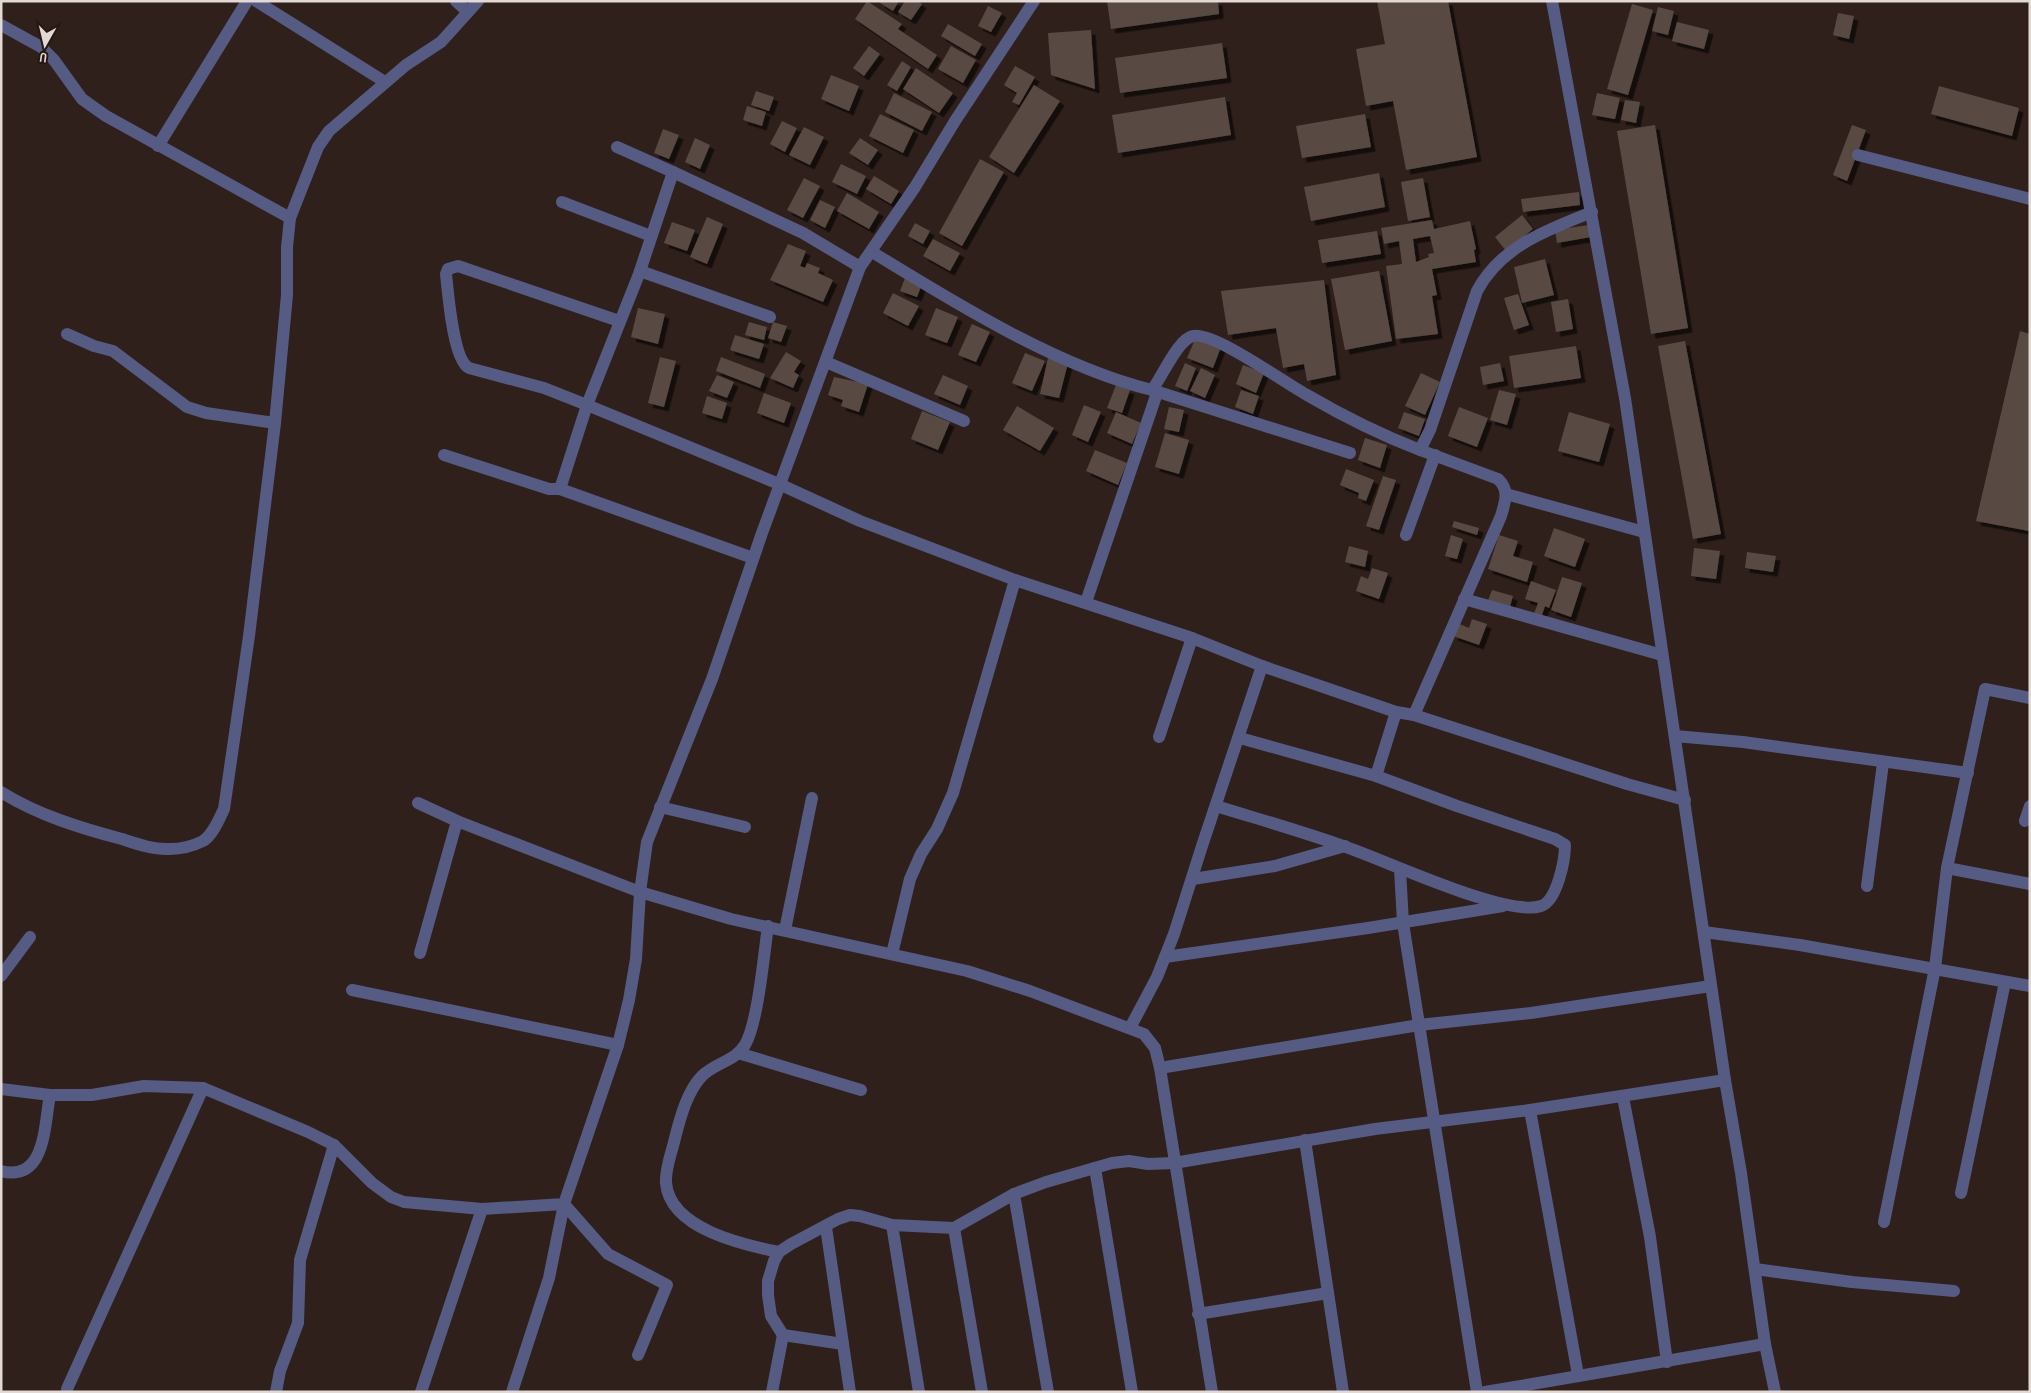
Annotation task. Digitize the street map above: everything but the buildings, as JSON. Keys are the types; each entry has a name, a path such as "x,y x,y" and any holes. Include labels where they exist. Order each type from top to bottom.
{"street":[{"path":"158,146 247,1"},
{"path":"256,1 385,82"},
{"path":"456,1 468,12"},
{"path":"1,792 18,802 78,827 150,847 169,850 188,847 205,840 224,809 249,636 275,423 286,304 287,247 290,218 318,148 329,130 385,82 441,42 478,1"},
{"path":"512,1392 549,1278 564,1204 618,1045 636,960 640,892 647,842 714,672 779,484 860,267 872,252 1034,1"},
{"path":"1552,1 1625,398 1685,800 1724,1080 1742,1173 1765,1344 1775,1392"},
{"path":"1,25 41,47 54,60 82,99 158,146 290,218"},
{"path":"617,147 803,233 860,267"},
{"path":"1858,155 2030,199"},
{"path":"560,489 587,405 640,271 673,172"},
{"path":"562,202 651,236"},
{"path":"1420,450 1430,430 1477,291 1486,274 1502,258 1532,237 1592,212"},
{"path":"872,252 973,312 1029,341 1127,384 1350,452"},
{"path":"619,321 458,266 448,270 446,274 455,339 461,359 466,366 544,388 779,484 860,521 1015,580 1192,638 1262,666 1396,712 1414,715 1618,782 1685,800"},
{"path":"640,271 770,317"},
{"path":"67,334 112,352 187,407 206,413 275,423"},
{"path":"1086,602 1155,391 1180,345 1191,336 1203,335 1227,347 1306,395 1382,435 1498,480 1504,485 1506,494 1500,516 1414,715"},
{"path":"826,362 964,421"},
{"path":"444,455 549,489 560,489 753,558"},
{"path":"1406,535 1435,455"},
{"path":"1506,494 1644,532"},
{"path":"892,954 910,879 921,854 937,829 952,793 1015,580"},
{"path":"1464,599 1662,655"},
{"path":"1159,737 1192,638"},
{"path":"1130,1028 1157,977 1165,957 1193,879 1262,666"},
{"path":"1884,1222 1934,968 1947,868 1985,689 2030,698"},
{"path":"1376,776 1396,712"},
{"path":"1675,736 1743,742 1968,774"},
{"path":"1216,806 1345,846 1400,869 1503,906 1532,909 1544,906 1550,898 1560,876 1565,857 1565,845 1555,839 1376,776 1240,738"},
{"path":"1867,886 1883,763"},
{"path":"785,930 812,798"},
{"path":"418,803 457,821 640,892 731,919 892,954 999,980 1144,1034 1155,1048 1160,1068 1212,1392"},
{"path":"2025,821 2030,806"},
{"path":"660,807 745,827"},
{"path":"420,953 457,821"},
{"path":"1193,879 1275,866 1345,846"},
{"path":"1947,868 2030,884"},
{"path":"1400,869 1403,923 1477,1392"},
{"path":"1165,957 1403,923 1503,906"},
{"path":"768,926 746,1044 738,1053 702,1076 695,1086 680,1119 666,1184 675,1204 690,1220 736,1242 779,1252"},
{"path":"1704,932 1800,944 2030,986"},
{"path":"1,976 30,937"},
{"path":"1961,1192 2005,982"},
{"path":"1160,1068 1419,1025 1531,1012 1711,986"},
{"path":"352,990 618,1045"},
{"path":"738,1053 861,1090"},
{"path":"772,1392 783,1335 771,1316 768,1281 779,1252 791,1244 850,1215 870,1217 892,1225 954,1228 1014,1194 1095,1168 1129,1161 1148,1164 1174,1162 1305,1140 1530,1110 1724,1080"},
{"path":"1,1089 50,1095 92,1095 144,1086 202,1088 308,1132 334,1145 372,1183 391,1197 404,1202 482,1209 564,1204"},
{"path":"67,1389 202,1088"},
{"path":"1,1171 20,1173 34,1164 39,1154 50,1095"},
{"path":"1624,1096 1661,1302 1667,1362"},
{"path":"1530,1110 1578,1375"},
{"path":"1305,1140 1342,1392"},
{"path":"276,1392 298,1323 300,1260 334,1145"},
{"path":"1095,1168 1132,1392"},
{"path":"1014,1194 1048,1392"},
{"path":"564,1204 608,1254 667,1285 638,1355"},
{"path":"420,1392 482,1209"},
{"path":"892,1225 919,1392"},
{"path":"826,1227 850,1392"},
{"path":"954,1228 982,1392"},
{"path":"1755,1269 1852,1282 1954,1292"},
{"path":"1198,1314 1328,1292"},
{"path":"783,1335 842,1344"},
{"path":"1485,1392 1765,1344"}]}
